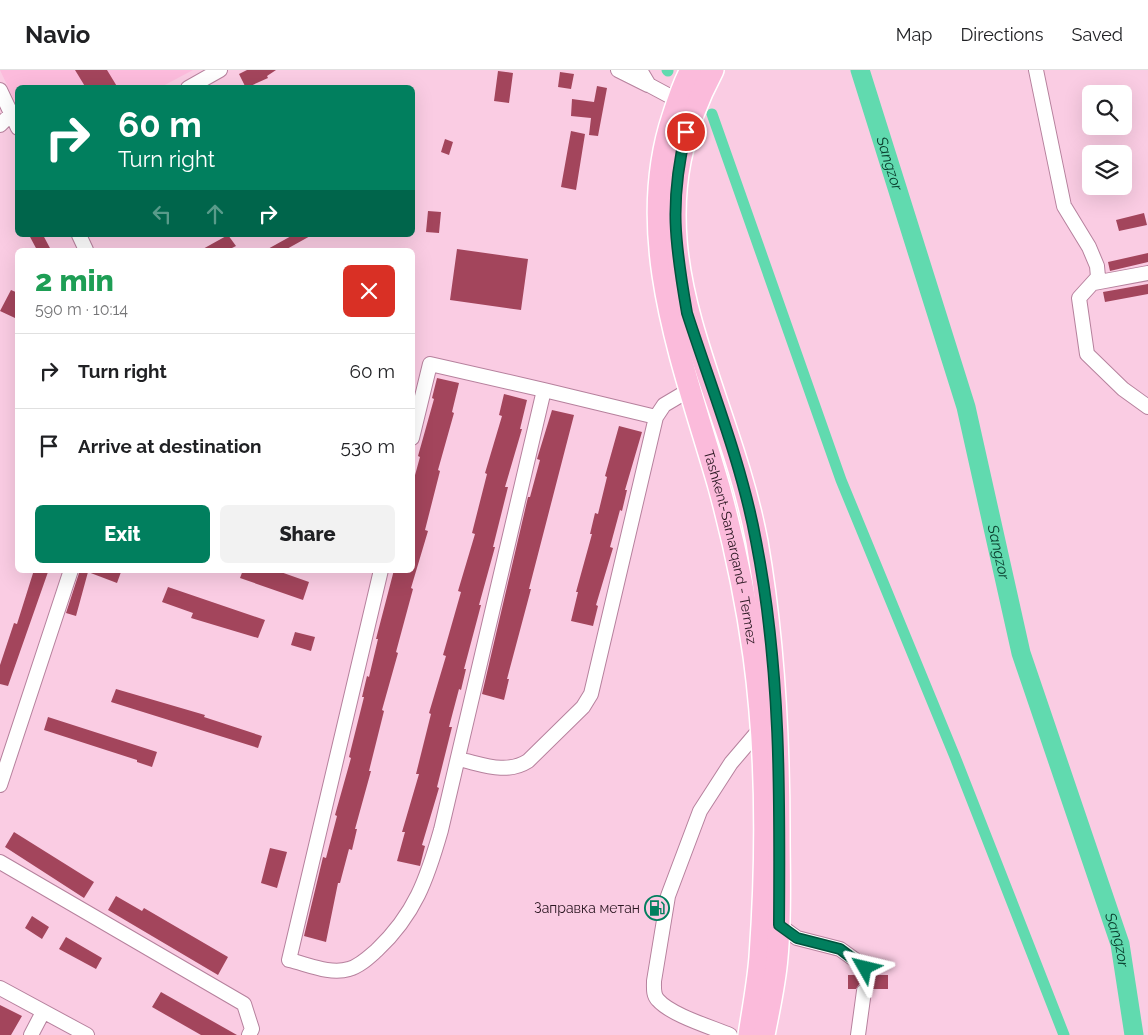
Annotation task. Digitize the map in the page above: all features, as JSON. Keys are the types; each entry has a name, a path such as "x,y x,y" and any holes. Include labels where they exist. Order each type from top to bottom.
{"highway":[{"name":"Tashkent-Samarqand - Termez","path":"691,70 678,100 661,162 658,231 662,271 671,318 719,490 745,599 754,658 760,729 763,866 760,949 749,1035"},
{"name":"Tashkent-Samarqand - Termez","path":"713,70 693,110 683,142 675,190 674,228 687,313 741,481 756,539 770,622 779,785 779,925 773,989 764,1035"},
{"path":"719,490 727,478 741,481"}],"street":[{"path":"193,85 220,70"},
{"path":"618,70 678,100"},
{"path":"640,70 649,86"},
{"path":"1036,70 1064,206 1097,266 1098,277 1079,298 1087,354 1123,390 1148,407"},
{"path":"0,90 15,122"},
{"path":"0,125 11,114"},
{"path":"1094,283 1148,273"},
{"path":"415,426 430,364 656,417"},
{"path":"380,573 289,960 330,970 348,969 365,961 388,940 413,908 425,883 441,830 544,390"},
{"path":"458,759 508,770 518,767 528,761 583,707 591,694 656,417 664,405 691,390"},
{"path":"0,785 70,573"},
{"path":"730,1035 668,1008 657,1000 654,993 654,981 668,896 700,811 731,763 760,729"},
{"path":"0,862 244,1004 252,1029 249,1035"},
{"path":"779,925 797,938 840,949 865,968 865,973"},
{"path":"0,988 87,1035"},
{"path":"858,1035 864,991"},
{"path":"30,1035 43,1012"}],"shaded area":[{"path":"0,70 193,70 165,85 15,85 15,102"}],"building":[{"path":"75,70 107,70 116,85 84,85"},
{"path":"247,70 276,70 267,76 268,78 253,85 244,85 239,74"},
{"path":"498,71 513,73 509,103 494,101"},
{"path":"560,72 574,74 571,89 558,87"},
{"path":"597,86 607,88 598,136 589,135 591,118 571,116 572,99 594,102"},
{"path":"571,131 585,134 576,190 561,187"},
{"path":"445,139 453,142 449,155 441,152"},
{"path":"428,211 441,212 439,233 426,232"},
{"path":"1144,213 1147,225 1119,231 1116,220"},
{"path":"30,237 44,237 50,248 36,248"},
{"path":"224,237 229,237 236,246 232,248 205,248"},
{"path":"289,237 308,237 289,248 270,248"},
{"path":"457,249 528,259 521,310 450,300"},
{"path":"1148,253 1148,262 1110,271 1108,262"},
{"path":"1148,284 1148,294 1105,302 1103,292"},
{"path":"11,290 15,292 15,318 0,311"},
{"path":"437,378 459,383 452,412 454,413 438,470 440,471 425,530 428,531 411,588 413,589 396,652 398,653 382,710 384,711 369,771 371,771 355,829 357,829 352,850 349,849 340,883 338,883 326,942 304,936 323,857 326,858 337,816 335,815 351,758 349,757 364,697 362,697 367,676 369,677 378,639 376,639 393,573 415,573 415,475 420,457 418,456 434,399 432,398"},
{"path":"504,394 527,400 520,429 522,429 505,487 508,487 493,547 495,547 479,605 481,605 464,669 466,669 461,690 459,689 449,727 452,727 437,787 439,788 422,845 425,846 420,866 397,861 405,832 402,832 419,774 416,774 431,714 429,713 446,656 443,655 461,592 458,591 475,534 472,533 487,474 485,473 502,416 499,415"},
{"path":"552,410 574,415 529,589 531,589 507,679 509,679 504,700 482,694 528,497 530,497 540,460 537,459"},
{"path":"619,426 642,432 625,490 627,490 622,511 620,510 610,547 613,548 596,605 598,606 593,626 571,621 578,592 576,592 592,534 590,534 595,513 598,514 607,477 605,476"},
{"path":"33,573 48,573 8,686 0,684 0,665 14,623 17,624"},
{"path":"79,573 88,573 76,616 66,613"},
{"path":"91,573 121,573 117,583"},
{"path":"242,573 284,573 309,582 303,600 240,578"},
{"path":"168,587 265,620 258,638 191,618 193,613 162,602"},
{"path":"295,632 315,637 311,651 291,645"},
{"path":"116,689 205,715 204,717 262,736 258,748 111,702"},
{"path":"48,717 157,752 152,767 137,762 137,760 44,730"},
{"path":"14,832 94,882 84,898 5,847"},
{"path":"270,848 287,852 277,888 261,883"},
{"path":"116,896 142,911 144,908 228,957 218,975 108,910"},
{"path":"32,916 49,927 42,939 25,928"},
{"path":"66,937 102,958 96,969 59,949"},
{"path":"848,975 857,975 865,982 860,983 856,989 848,989"},
{"path":"873,975 888,975 888,989 872,989 865,982 870,980"},
{"path":"161,992 237,1035 201,1035 152,1007"},
{"path":"0,1005 22,1016 11,1035 0,1035"}],"waterway":[{"name":"Sangzor","path":"860,70 966,407 1021,653 1120,944 1134,1035"},
{"path":"712,114 841,480 955,757 1064,1035"}],"place":[{"name":"Заправка метан","path":"657,908"}],"route":[{"path":"686,132 678,162 674,209 674,228 682,284 687,313 741,481 756,539 770,622 779,785 779,925 797,938 840,949 865,968"}]}
